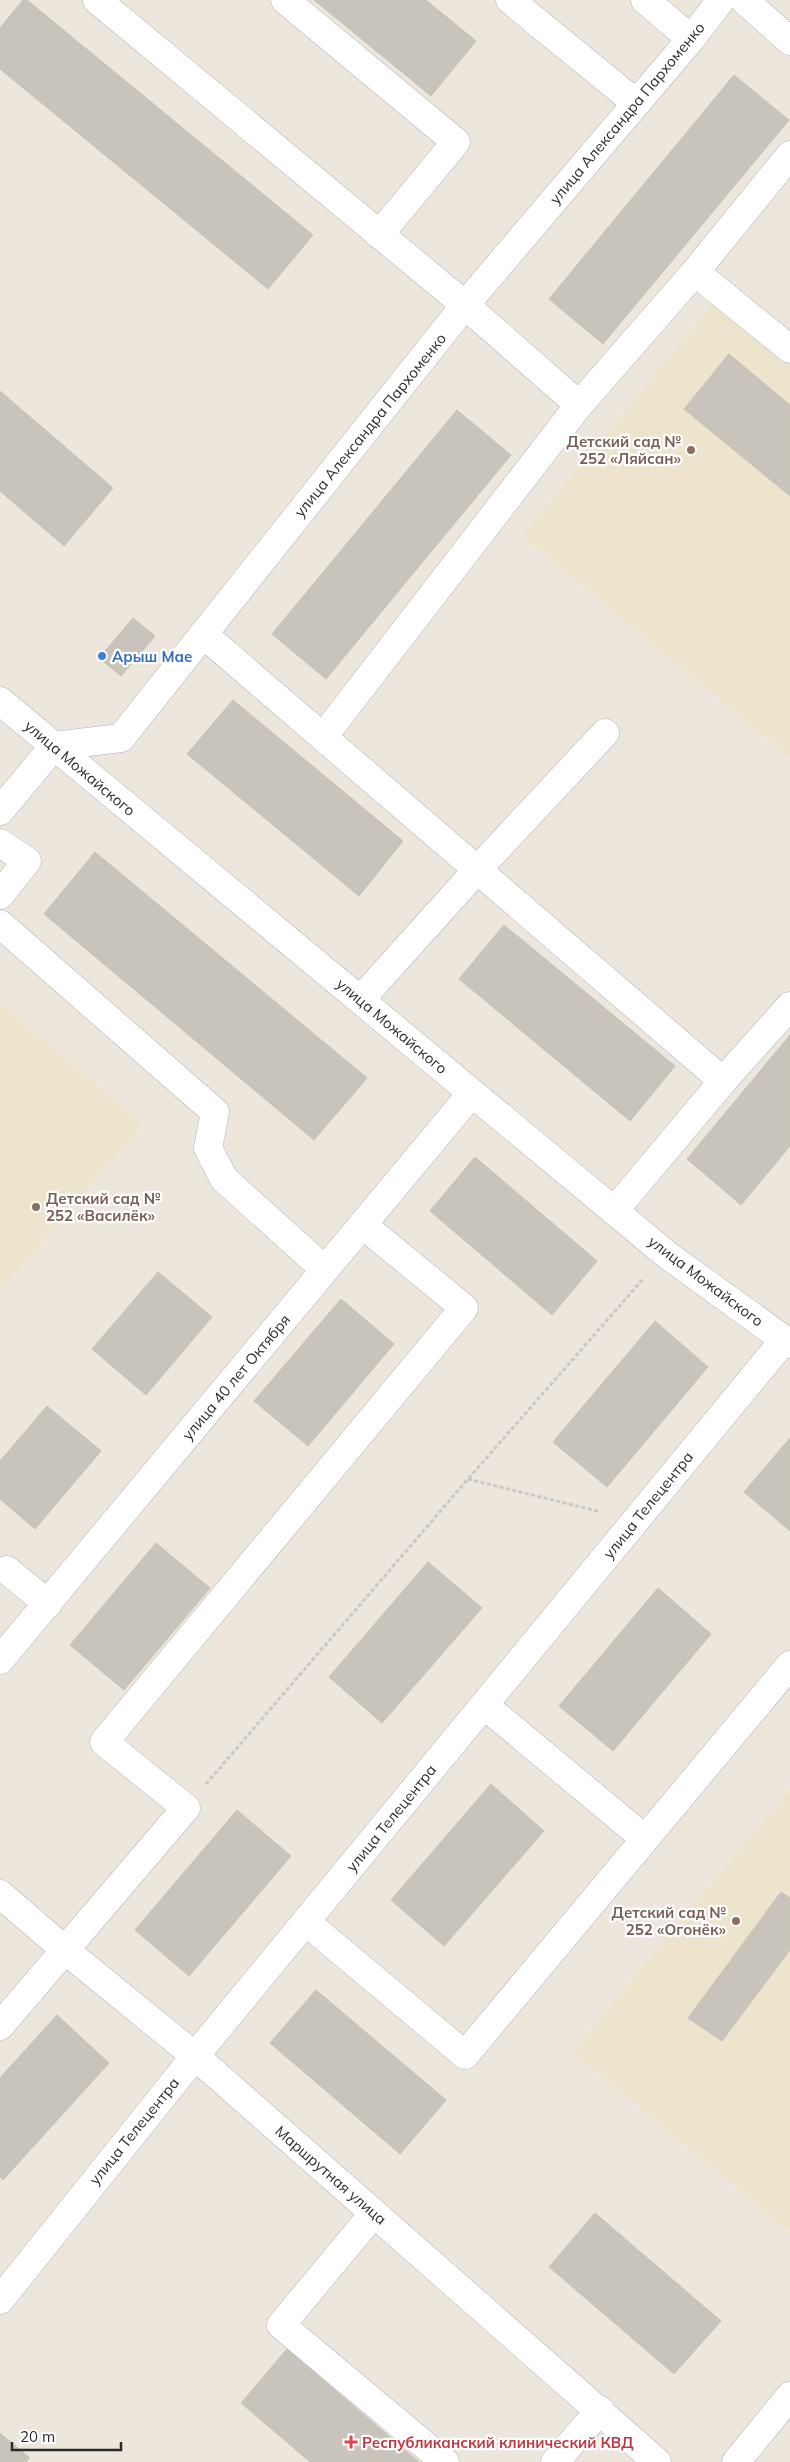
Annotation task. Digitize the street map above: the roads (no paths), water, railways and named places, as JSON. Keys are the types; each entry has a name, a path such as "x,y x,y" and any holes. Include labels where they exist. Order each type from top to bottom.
{"street":[{"path":"97,0 465,306 579,405"},
{"path":"285,0 456,142 380,235"},
{"path":"510,0 636,103"},
{"path":"645,0 691,39"},
{"name":"улица Александра Пархоменко","path":"54,746 121,738 465,306 691,39 721,0"},
{"path":"744,0 790,42"},
{"path":"323,737 579,405 695,272 790,155"},
{"path":"695,272 790,349"},
{"path":"203,634 723,1081"},
{"name":"улица Можайского","path":"0,701 666,1254 787,1342"},
{"path":"360,1000 476,870 605,733"},
{"path":"5,798 54,746"},
{"path":"0,843 27,862 0,895"},
{"path":"0,924 215,1112 208,1148 224,1179 325,1270"},
{"path":"614,1211 723,1081 790,1006"},
{"name":"улица 40 лет Октября","path":"0,1660 472,1093"},
{"path":"0,2026 186,1808 104,1742 464,1308 363,1225"},
{"name":"улица Телецентра","path":"0,2300 195,2056 635,1521 787,1342"},
{"path":"7,1570 48,1604"},
{"path":"306,1922 465,2055 790,1665"},
{"path":"484,1705 645,1839"},
{"name":"Маршрутная улица","path":"0,1894 65,1950 195,2056 657,2462"},
{"path":"374,2213 282,2325 445,2462"},
{"path":"736,2462 790,2396"},
{"path":"555,2462 600,2410"}],"place":[{"name":"Детский сад № 252 «Ляйсан»","path":"691,450"},
{"name":"Арыш Мае","path":"102,656"},
{"name":"Детский сад № 252 «Василёк»","path":"36,1207"},
{"name":"Детский сад № 252 «Огонёк»","path":"736,1921"},
{"name":"Республиканский клинический КВД","path":"351,2442"}]}
